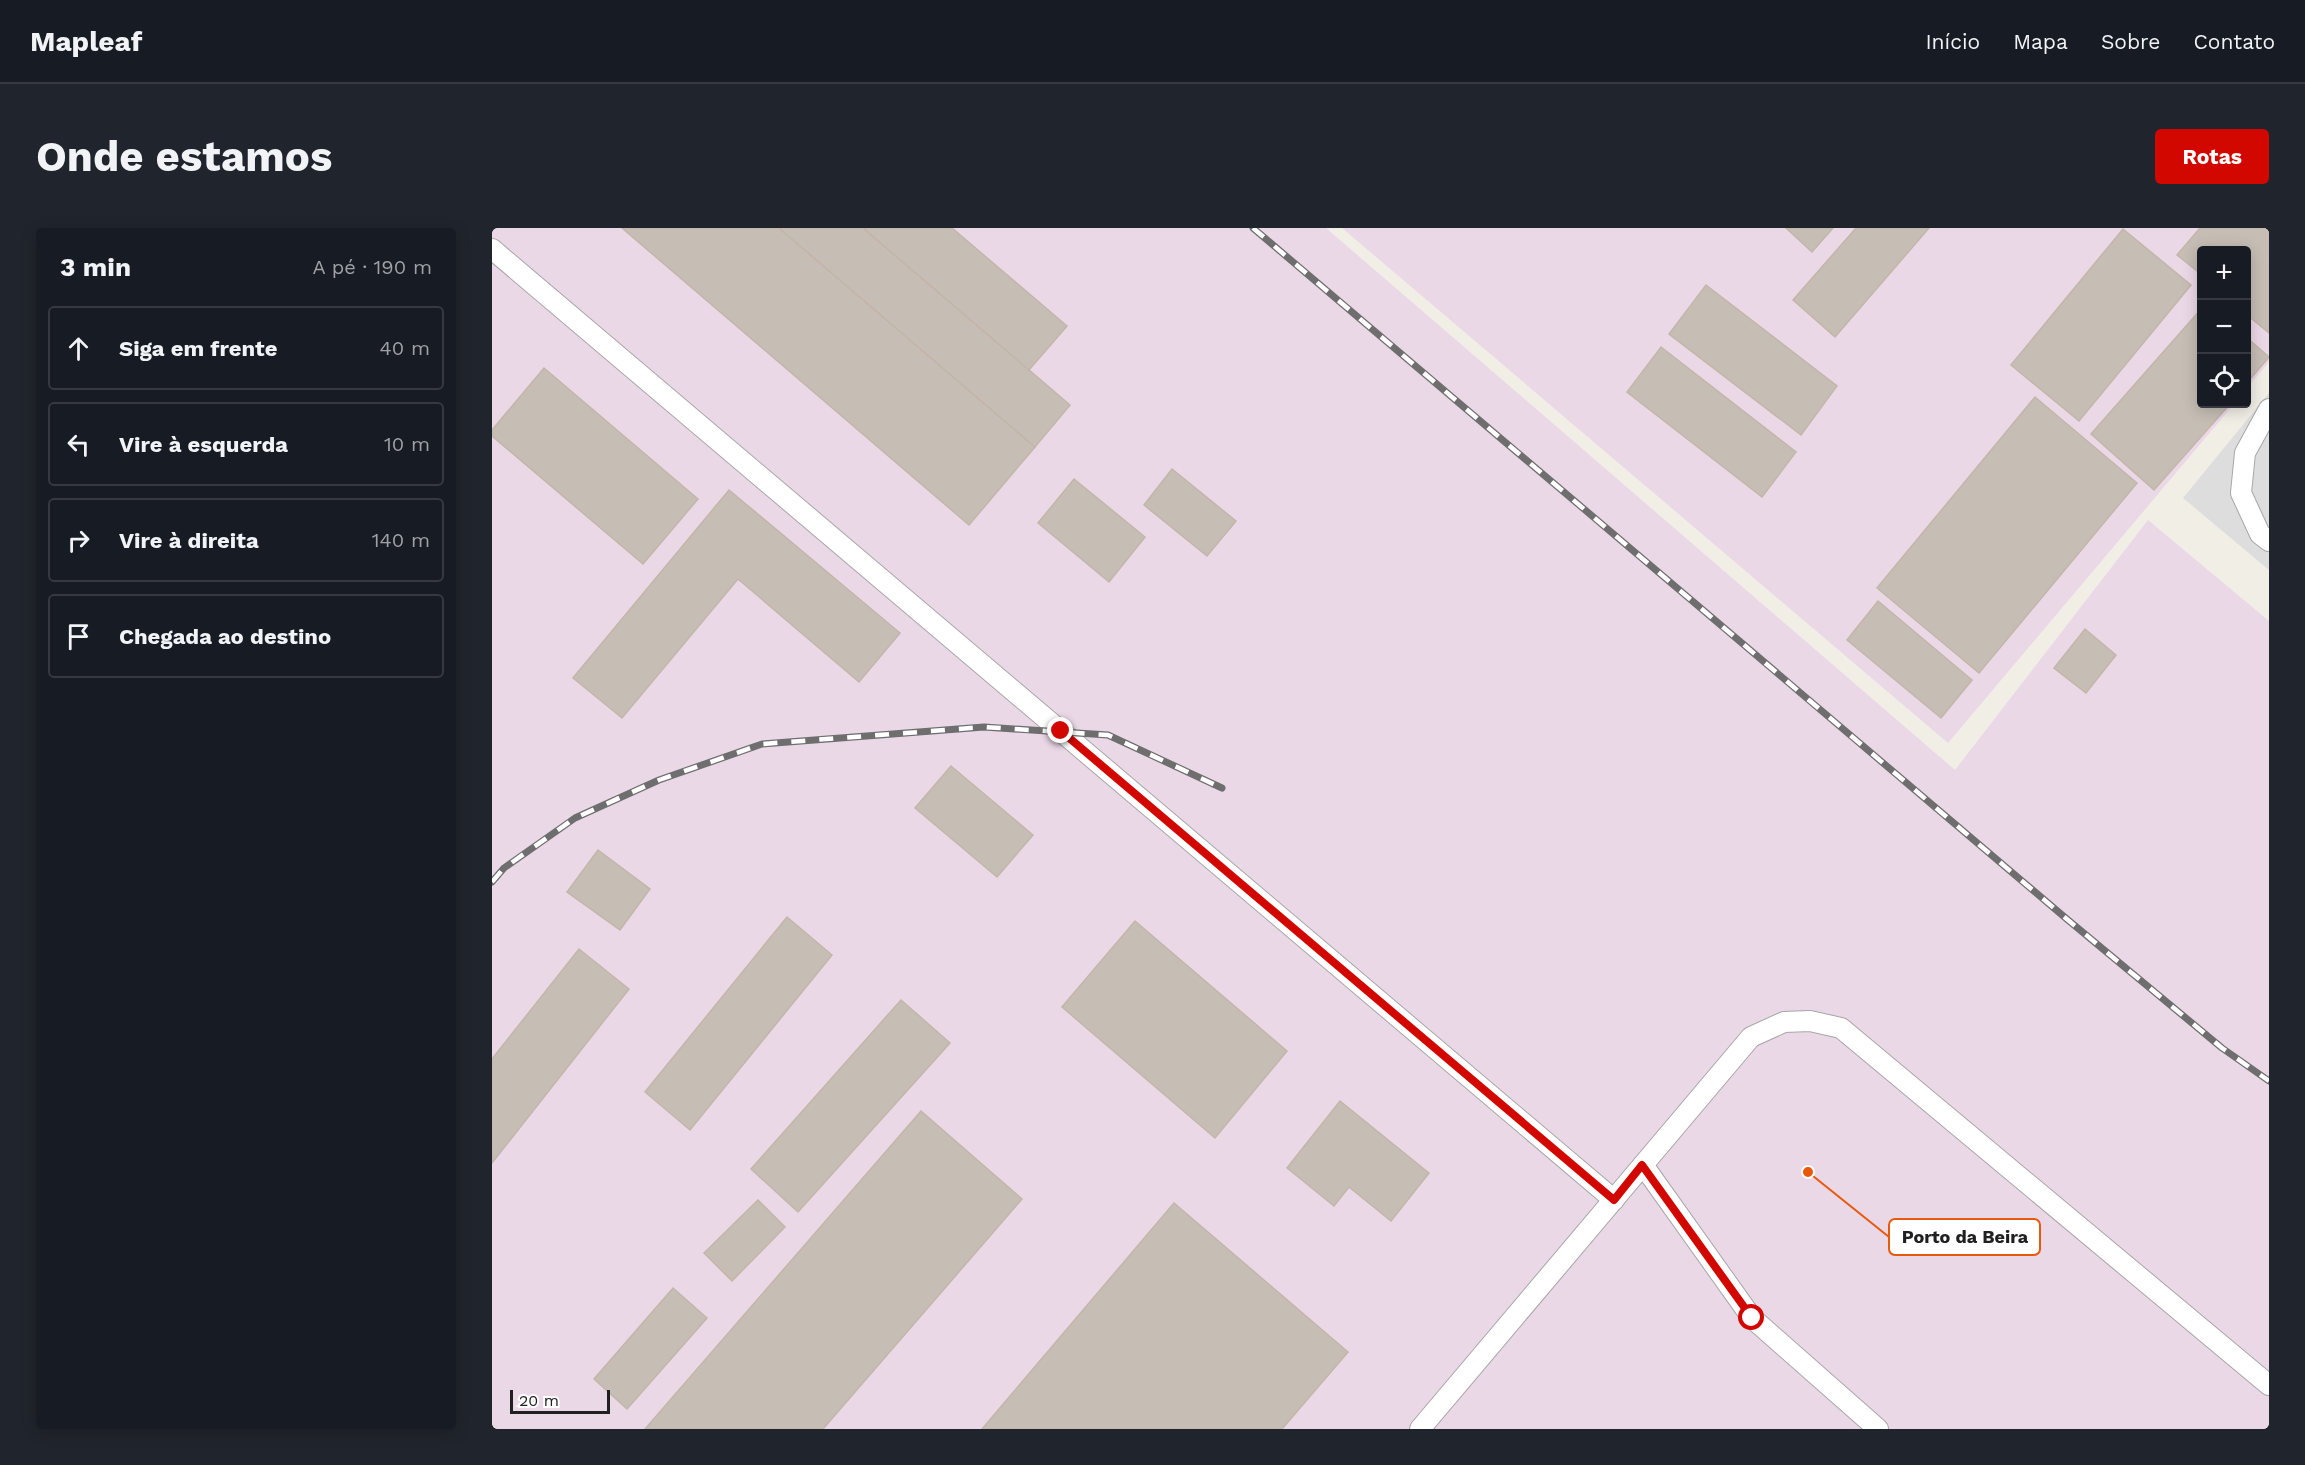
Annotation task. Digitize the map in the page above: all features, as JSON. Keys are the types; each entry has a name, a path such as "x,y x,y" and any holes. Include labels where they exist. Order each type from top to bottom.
{"lane":[{"path":"492,249 1614,1200"},
{"path":"2269,409 2245,453 2241,493 2260,534 2269,541"},
{"path":"1420,1429 1750,1037 1784,1022 1810,1021 1841,1028 2269,1385"},
{"path":"1642,1165 1752,1318 1878,1429"}],"shaded area":[{"path":"492,228 1326,228 1955,770 2148,520 2269,621 2269,1429 492,1429"},
{"path":"1342,228 2269,228 2269,362 2251,383 2251,246 2197,246 2197,408 2231,408 1948,743"},
{"path":"2269,393 2269,570 2183,498"}],"building":[{"path":"622,228 779,228 1035,447 969,525"},
{"path":"779,228 863,228 1070,405 1035,447"},
{"path":"863,228 952,228 1067,326 1029,370"},
{"path":"1786,228 1833,228 1812,252"},
{"path":"1856,228 1929,228 1835,337 1793,300"},
{"path":"2200,228 2269,228 2269,333 2251,318 2251,246 2197,246 2197,271 2177,255"},
{"path":"2123,229 2191,285 2079,421 2011,365"},
{"path":"1706,285 1837,386 1801,435 1669,334"},
{"path":"2197,314 2197,408 2226,408 2154,490 2091,434"},
{"path":"2251,341 2269,357 2251,378"},
{"path":"1661,347 1796,452 1762,497 1627,392"},
{"path":"544,368 698,499 643,564 492,436 492,430"},
{"path":"2035,397 2137,483 1979,673 1877,588"},
{"path":"1172,469 1236,521 1207,556 1144,505"},
{"path":"1074,479 1145,537 1109,582 1038,523"},
{"path":"729,490 900,633 859,682 738,579 622,718 573,678"},
{"path":"1878,601 1972,680 1941,718 1847,640"},
{"path":"2085,629 2116,655 2086,693 2054,668"},
{"path":"951,766 1033,835 997,877 915,808"},
{"path":"598,850 650,889 620,930 567,892"},
{"path":"787,917 832,955 690,1130 645,1092"},
{"path":"1135,921 1287,1051 1215,1138 1062,1007"},
{"path":"579,949 629,989 492,1163 492,1059"},
{"path":"901,1000 950,1043 798,1212 751,1169"},
{"path":"1340,1101 1429,1173 1391,1221 1349,1187 1334,1206 1287,1168"},
{"path":"921,1111 1022,1199 823,1429 645,1429"},
{"path":"758,1200 785,1227 732,1281 704,1253"},
{"path":"1174,1203 1348,1352 1282,1429 982,1429"},
{"path":"673,1288 707,1318 627,1409 594,1379"}],"railway":[{"path":"1253,228 2068,920 2222,1048 2269,1081"},
{"path":"492,882 504,868 575,818 659,780 762,744 984,727 1108,735 1222,788"}],"place":[{"name":"Porto da Beira","path":"1808,1172"}],"route":[{"path":"1061,731 1614,1200 1642,1165 1752,1318"}]}
